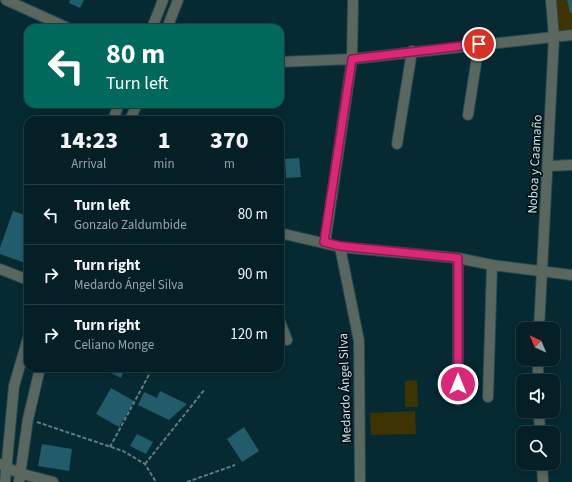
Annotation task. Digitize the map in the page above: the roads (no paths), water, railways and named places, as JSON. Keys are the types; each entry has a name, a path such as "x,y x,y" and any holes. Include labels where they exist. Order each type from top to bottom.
{"street":[{"path":"6,0 59,24"},
{"path":"154,24 164,0"},
{"path":"169,24 178,0"},
{"path":"324,242 352,59 353,0"},
{"name":"Noboa y Caamaño","path":"539,322 554,37 551,0"},
{"path":"284,62 352,59 412,51 572,35"},
{"path":"468,114 479,44"},
{"path":"397,144 412,51"},
{"path":"548,166 572,165"},
{"path":"284,236 324,242 340,246 458,258 492,265 572,275"},
{"name":"Medardo Ángel Silva","path":"340,246 359,340 360,482"},
{"path":"458,258 458,400"},
{"path":"488,398 492,265"},
{"path":"0,269 24,278"},
{"path":"284,332 287,340"},
{"path":"5,482 3,465 14,386 24,352"},
{"path":"19,477 28,419 39,372"},
{"path":"3,465 19,477 52,482"},
{"path":"542,470 543,482"}]}
